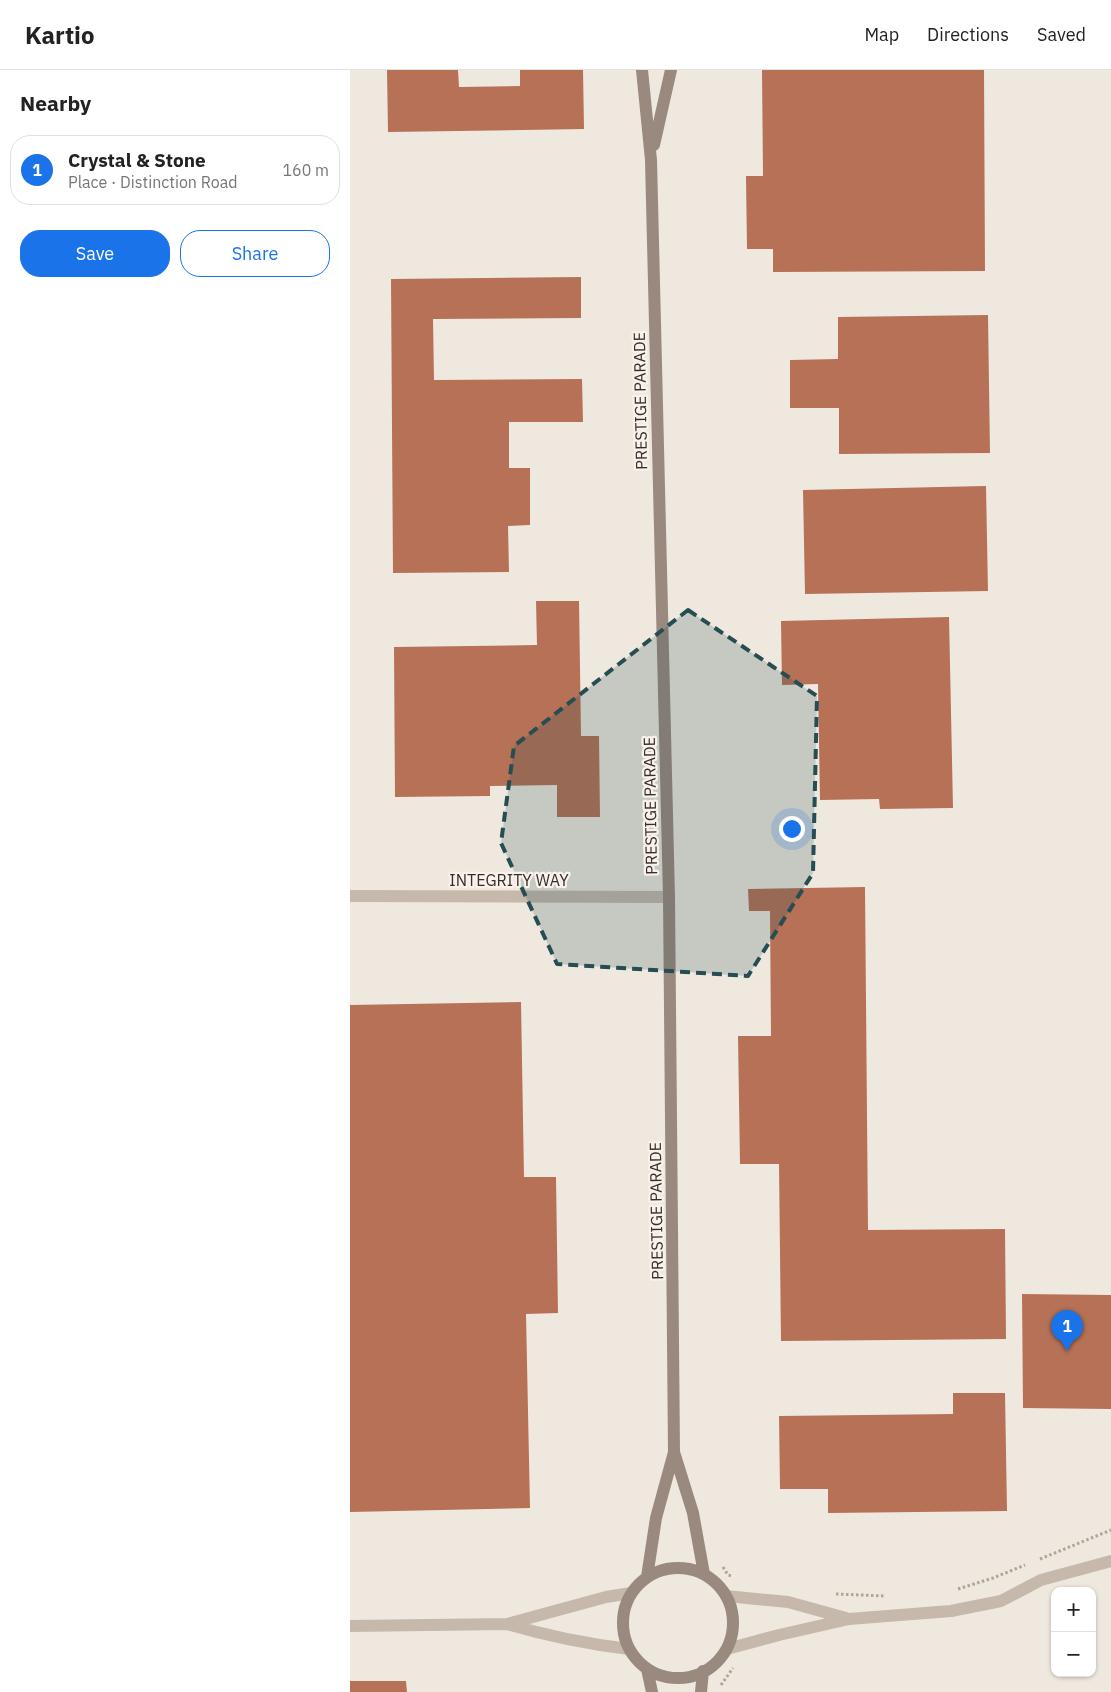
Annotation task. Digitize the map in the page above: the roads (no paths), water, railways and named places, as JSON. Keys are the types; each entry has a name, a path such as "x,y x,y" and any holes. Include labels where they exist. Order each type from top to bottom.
{"street":[{"name":"PRESTIGE PARADE","path":"642,70 650,160 668,897 674,1452 656,1518 647,1577"},
{"name":"PRESTIGE PARADE","path":"650,160 671,70"},
{"name":"INTEGRITY WAY","path":"350,896 668,897"},
{"name":"PRESTIGE PARADE","path":"674,1452 693,1513 704,1574"},
{"path":"727,1649 849,1619 951,1612 1001,1601 1041,1580 1111,1561"},
{"path":"690,1569 704,1574 717,1584 726,1596 733,1613 733,1631 727,1649 717,1662 704,1672 685,1678 665,1676 647,1669 629,1649 624,1635 622,1620 625,1606 631,1593 647,1577 660,1570 690,1569"},
{"path":"350,1626 507,1624 606,1597 631,1593"},
{"path":"726,1596 788,1602 849,1619"},
{"path":"507,1624 545,1636 593,1645 629,1649"},
{"path":"647,1669 652,1692"},
{"path":"701,1692 704,1672"}],"place":[{"name":"Crystal & Stone","path":"1067,1351"}]}
